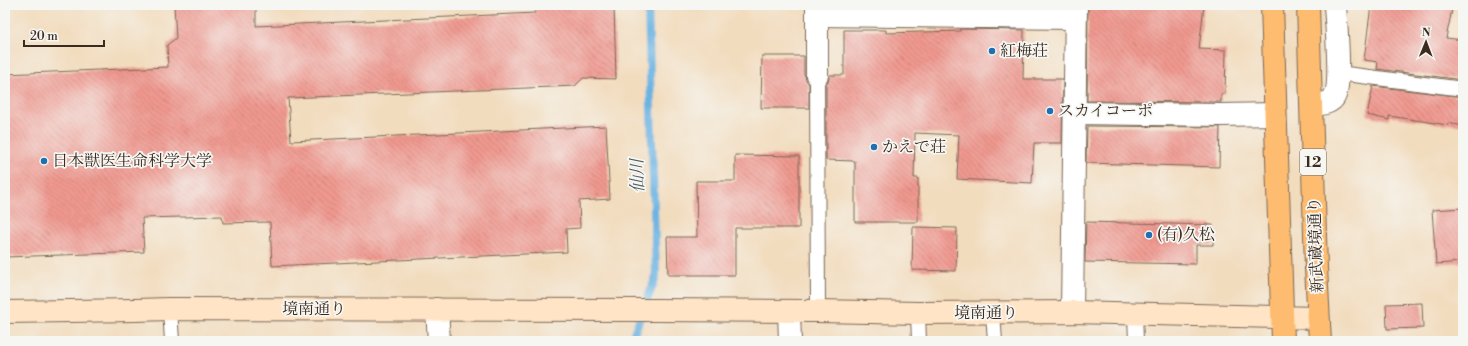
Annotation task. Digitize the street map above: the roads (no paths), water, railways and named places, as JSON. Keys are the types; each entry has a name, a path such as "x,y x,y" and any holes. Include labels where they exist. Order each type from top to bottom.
{"main road":[{"name":"12","path":"1272,5 1283,341"},
{"name":"新武蔵境通り","path":"1308,5 1320,341"}],"street":[{"path":"1312,106 1325,104 1333,99 1336,92 1338,73 1336,5"},
{"path":"818,75 817,10 1076,11 1072,312"},
{"path":"1074,113 1221,115 1275,114"},
{"path":"437,308 439,341"},
{"name":"境南通り","path":"5,312 170,309 437,308 918,313 1072,312 1318,318"},
{"path":"789,311 790,341"}],"lane":[{"path":"1338,73 1463,89"},
{"path":"818,75 818,311"},
{"path":"170,309 172,341"},
{"path":"918,313 919,341"},
{"path":"993,313 995,341"},
{"path":"1135,314 1136,341"}],"waterway":[{"name":"仙川","path":"631,341 656,277 648,5"}],"place":[{"name":"紅梅荘","path":"992,51"},
{"name":"スカイコーポ","path":"1050,111"},
{"name":"かえで荘","path":"874,147"},
{"name":"日本獣医生命科学大学","path":"44,161"},
{"name":"(有)久松","path":"1149,235"}]}
